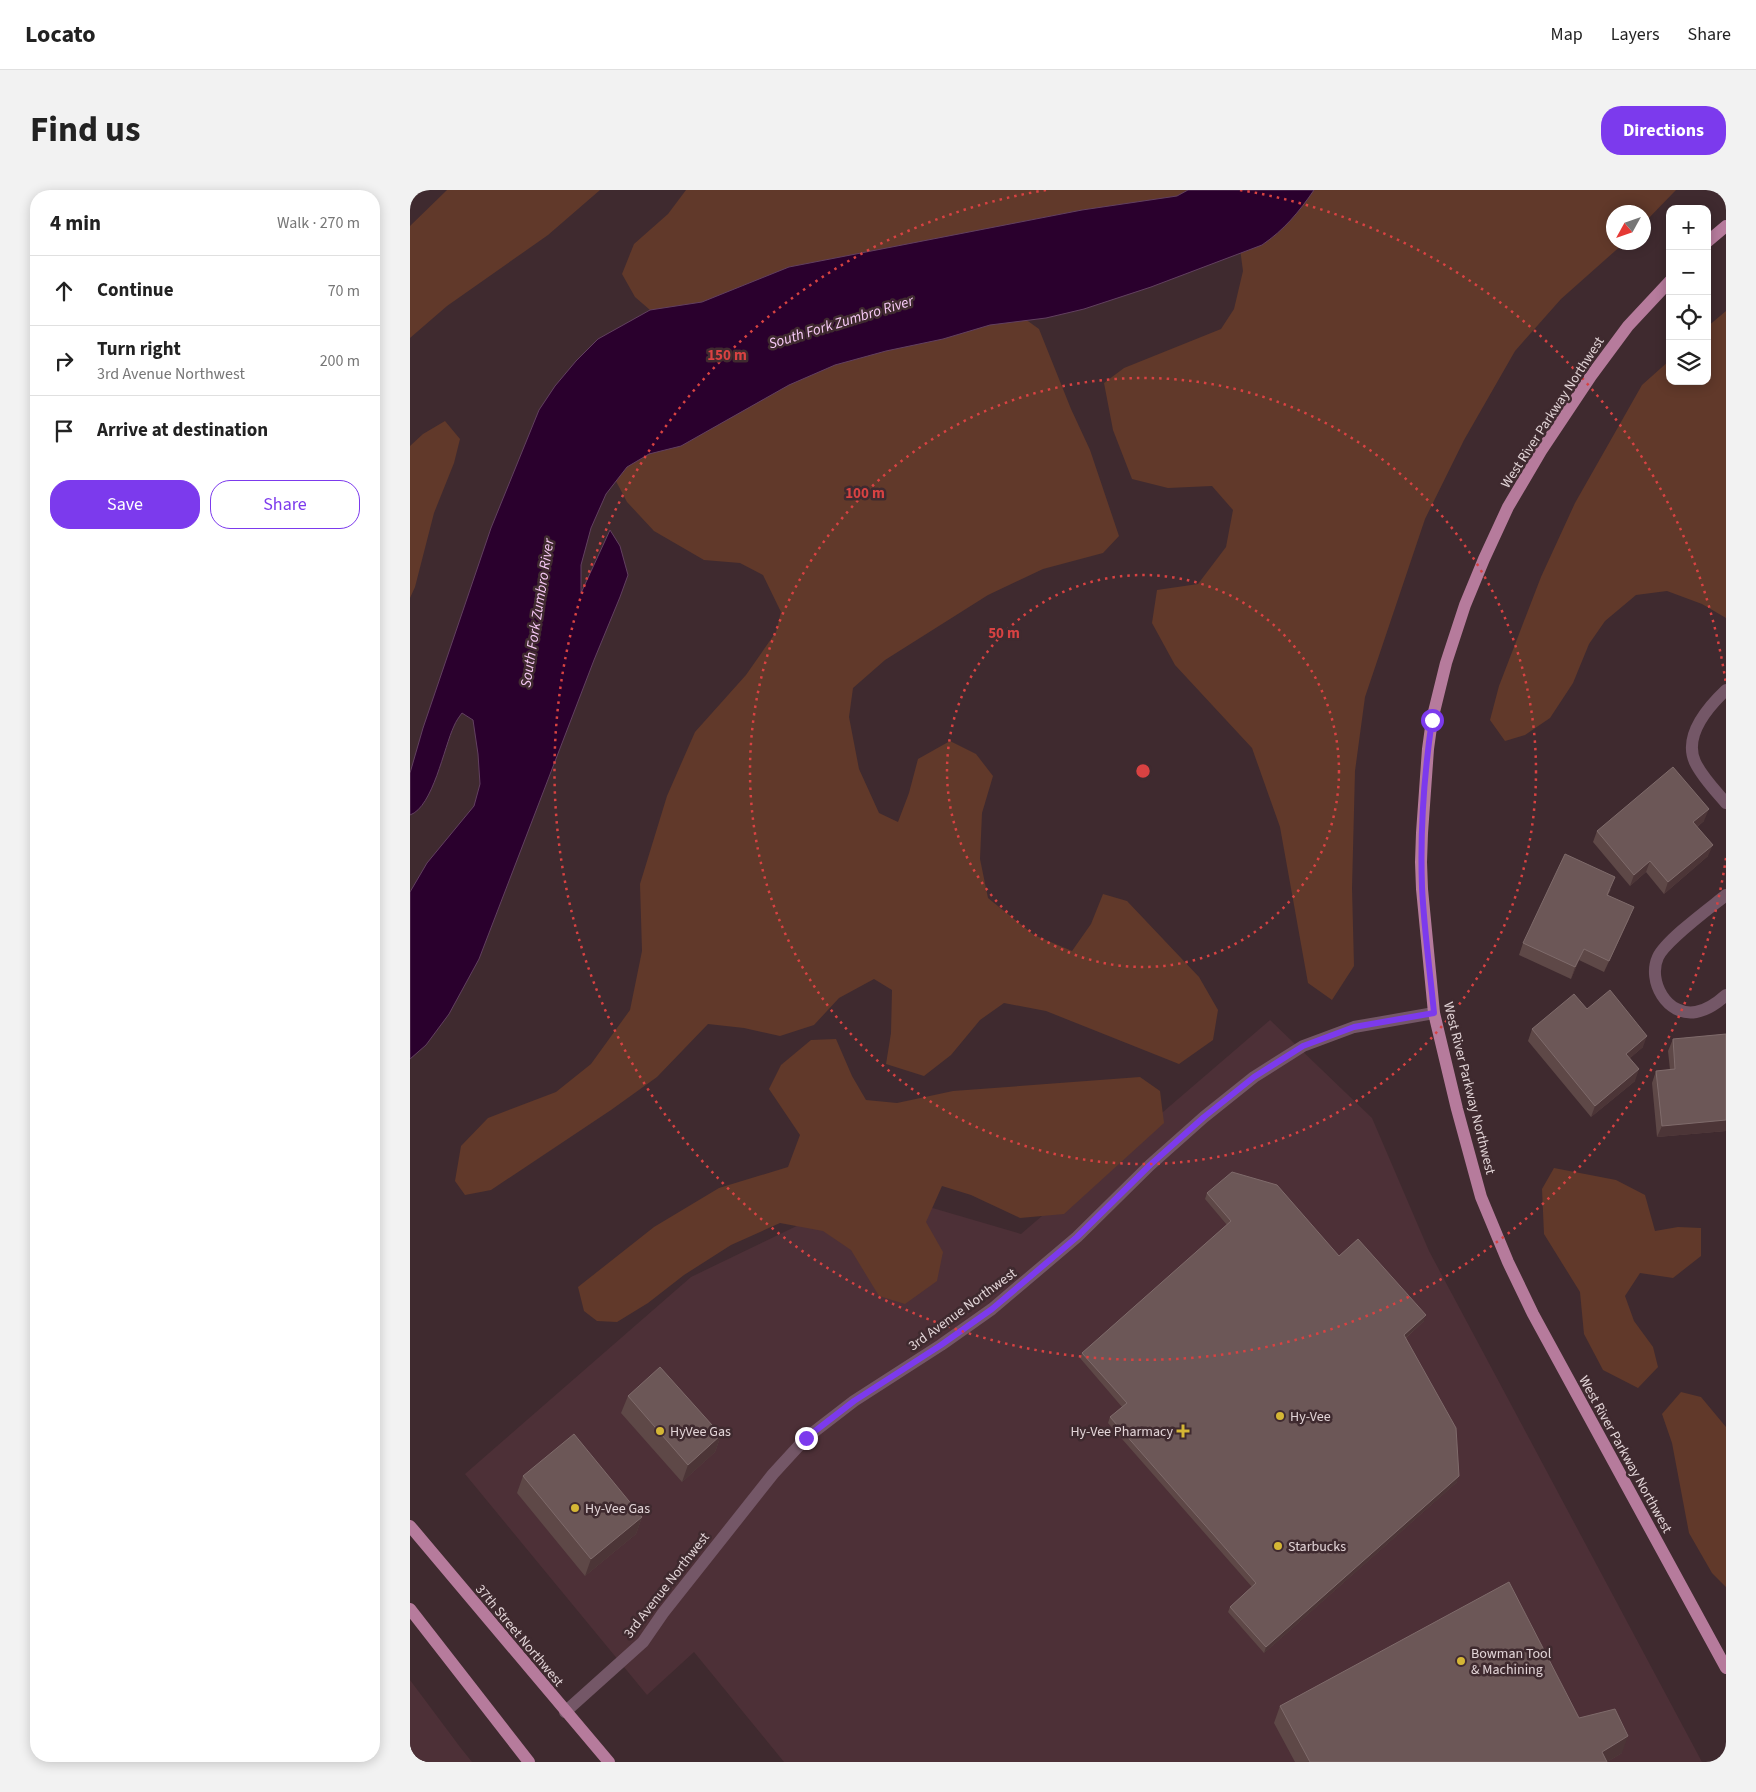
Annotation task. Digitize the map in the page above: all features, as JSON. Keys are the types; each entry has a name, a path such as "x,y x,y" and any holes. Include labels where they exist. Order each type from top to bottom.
{"main road":[{"path":"1711,239 1726,226"},
{"name":"West River Parkway Northwest","path":"1666,285 1628,326 1596,369 1524,478 1484,559 1465,605 1446,663 1432,720 1428,748 1422,833 1422,889 1434,1013 1481,1197 1508,1262 1533,1314 1726,1668"},
{"name":"37th Street Northwest","path":"410,1526 609,1762"},
{"path":"410,1609 529,1762"}],"street":[{"path":"1726,690 1709,706 1695,732 1692,752 1699,769 1726,803"},
{"path":"1726,895 1668,944 1656,962 1655,981 1661,994 1674,1006 1687,1012 1706,1009 1726,995"},
{"name":"3rd Avenue Northwest","path":"565,1712 643,1642 663,1613 773,1474 806,1438 854,1401 941,1345 992,1309 1077,1237 1150,1165 1204,1117 1254,1077 1303,1046 1354,1027 1434,1013"}],"shaded area":[{"path":"447,190 600,190 548,235 447,306 410,338 410,226"},
{"path":"686,190 1188,190 1178,196 701,316 650,310 635,297 622,274 634,244 668,214"},
{"path":"1280,190 1676,190 1651,216 1651,205 1606,205 1606,250 1616,250 1561,299 1515,351 1464,440 1425,519 1365,697 1355,771 1352,888 1354,966 1332,1000 1308,983 1280,827 1252,748 1175,665 1152,623 1157,590 1198,584 1226,547 1233,510 1212,486 1168,488 1132,479 1113,430 1104,383 1124,368 1221,329 1234,309 1243,271 1239,241"},
{"path":"1007,306 1039,329 1071,409 1090,450 1119,536 1103,553 1043,569 988,595 885,660 853,688 849,717 859,769 879,813 898,822 909,793 918,759 950,741 976,754 993,776 982,813 980,859 988,898 1034,935 1072,951 1091,924 1103,894 1127,901 1199,977 1218,1010 1213,1040 1179,1064 1046,1011 1004,1003 980,1020 951,1055 924,1076 886,1064 891,1033 892,990 874,979 839,998 814,1025 780,1036 744,1028 708,1024 657,1077 611,1110 491,1190 465,1195 455,1181 461,1146 488,1118 556,1092 591,1064 630,1010 642,951 640,884 667,796 695,732 746,675 776,632 781,612 763,575 740,563 704,560 654,531 627,502 608,466 598,439"},
{"path":"1726,311 1726,618 1702,604 1667,591 1636,595 1605,621 1589,644 1573,683 1550,718 1525,735 1505,741 1490,720 1499,686 1541,577 1575,503 1642,385 1666,364 1666,385 1711,385 1711,324"},
{"path":"445,421 460,439 454,463 434,513 415,587 410,598 410,446 423,434"},
{"path":"1270,1020 1372,1118 1429,1251 1702,1762 784,1762 694,1652 647,1695 465,1474 691,1277 871,1190 1021,1234"},
{"path":"836,1039 852,1076 866,1100 897,1103 953,1091 1140,1077 1160,1091 1164,1123 1064,1214 1020,1218 971,1195 942,1186 926,1222 943,1252 937,1281 905,1304 879,1296 851,1250 823,1231 780,1223 731,1245 684,1275 648,1303 617,1322 597,1321 584,1311 578,1287 654,1227 719,1188 788,1167 800,1135 769,1089 781,1065 811,1040"},
{"path":"1554,1168 1616,1180 1645,1195 1655,1231 1678,1227 1701,1228 1701,1256 1673,1278 1640,1273 1625,1296 1634,1321 1653,1347 1658,1367 1638,1388 1603,1370 1584,1334 1580,1292 1544,1234 1542,1189"},
{"path":"1681,1392 1701,1397 1726,1427 1726,1587 1712,1573 1689,1533 1672,1443 1662,1414"},
{"path":"410,1680 460,1747 472,1762 410,1762"}],"water":[{"name":"South Fork Zumbro River","path":"1188,190 1314,190 1291,220 1262,245 1151,287 1084,309 1046,318 990,325 943,339 886,351 835,365 789,385 681,446 649,454 627,467 606,494 591,528 581,565 581,593 610,530 620,546 628,575 620,597 479,959 449,1014 426,1045 410,1059 410,892 427,863 474,806 480,784 473,720 462,713 458,719 425,801 418,810 410,815 410,773 423,728 491,528 539,410 555,386 576,361 598,339 650,310 702,302 789,267 1082,210 1177,196"}],"building":[{"path":"1673,767 1709,809 1693,822 1713,845 1668,882 1650,861 1634,875 1597,831"},
{"path":"1565,854 1615,877 1607,895 1634,907 1609,961 1584,949 1575,967 1523,943"},
{"path":"1610,990 1647,1036 1626,1054 1639,1069 1595,1106 1532,1029 1574,994 1587,1009"},
{"path":"1726,1034 1726,1120 1662,1126 1656,1071 1675,1069 1673,1039"},
{"name":"Hy-Vee","path":"1232,1172 1277,1185 1339,1256 1358,1239 1426,1315 1404,1335 1456,1428 1459,1476 1266,1647 1230,1607 1256,1583 1110,1417 1127,1403 1082,1353 1231,1221 1207,1193"},
{"path":"660,1367 721,1435 688,1465 628,1396"},
{"path":"574,1434 642,1517 591,1559 523,1476"},
{"name":"Bowman Tool & Machining","path":"1509,1582 1579,1718 1615,1709 1628,1736 1602,1752 1607,1762 1310,1762 1280,1706"}],"place":[{"name":"Hy-Vee","path":"1280,1416"},
{"name":"HyVee Gas","path":"660,1431"},
{"name":"Hy-Vee Pharmacy","path":"1183,1431"},
{"name":"Hy-Vee Gas","path":"575,1508"},
{"name":"Starbucks","path":"1278,1546"},
{"name":"Bowman Tool & Machining","path":"1461,1661"}],"route":[{"path":"806,1438 854,1401 941,1345 992,1309 1077,1237 1150,1165 1204,1117 1254,1077 1303,1046 1354,1027 1434,1013 1424,916 1421,862 1428,748 1432,720"}]}
